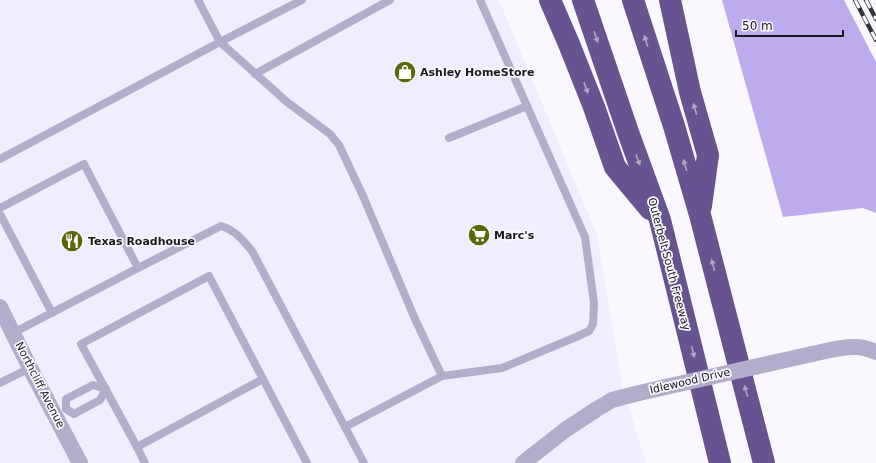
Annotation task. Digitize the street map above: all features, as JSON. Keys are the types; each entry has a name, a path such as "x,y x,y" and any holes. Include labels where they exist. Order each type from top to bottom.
{"highway":[{"path":"550,0 594,107 615,168 660,220"},
{"name":"Outerbelt South Freeway","path":"583,0 660,220 720,463"},
{"path":"633,0 674,126 700,216 764,463"},
{"path":"670,0 690,92 708,155 700,216"}],"street":[{"name":"Northcliff Avenue","path":"0,307 30,368 60,412 80,463"},
{"name":"Idlewood Drive","path":"523,463 565,430 612,400 837,349 856,347 876,352"}],"lane":[{"path":"198,0 220,42 287,102 330,134 339,145 363,196 415,319 442,376"},
{"path":"0,159 302,0"},
{"path":"255,74 390,0"},
{"path":"345,427 442,376 502,368 589,331 593,324 594,303 585,237 480,0"},
{"path":"449,138 527,106"},
{"path":"0,208 84,164 138,268"},
{"path":"0,214 52,313"},
{"path":"13,334 221,226 228,228 243,239 252,251 364,463"},
{"path":"144,463 81,344 209,276 307,463"},
{"path":"0,383 30,368"},
{"path":"136,447 263,379"},
{"path":"94,385 106,389 100,400 74,414 60,412 66,399 94,385"}],"shaded area":[{"path":"0,0 499,0 597,235 623,388 646,463 0,463"},
{"path":"722,0 844,0 876,62 876,213 863,208 783,217"}],"railway":[{"path":"855,0 876,40"},
{"path":"866,0 876,19"}],"place":[{"name":"Ashley HomeStore","path":"405,72"},
{"name":"Marc's","path":"479,235"},
{"name":"Texas Roadhouse","path":"72,241"}]}
